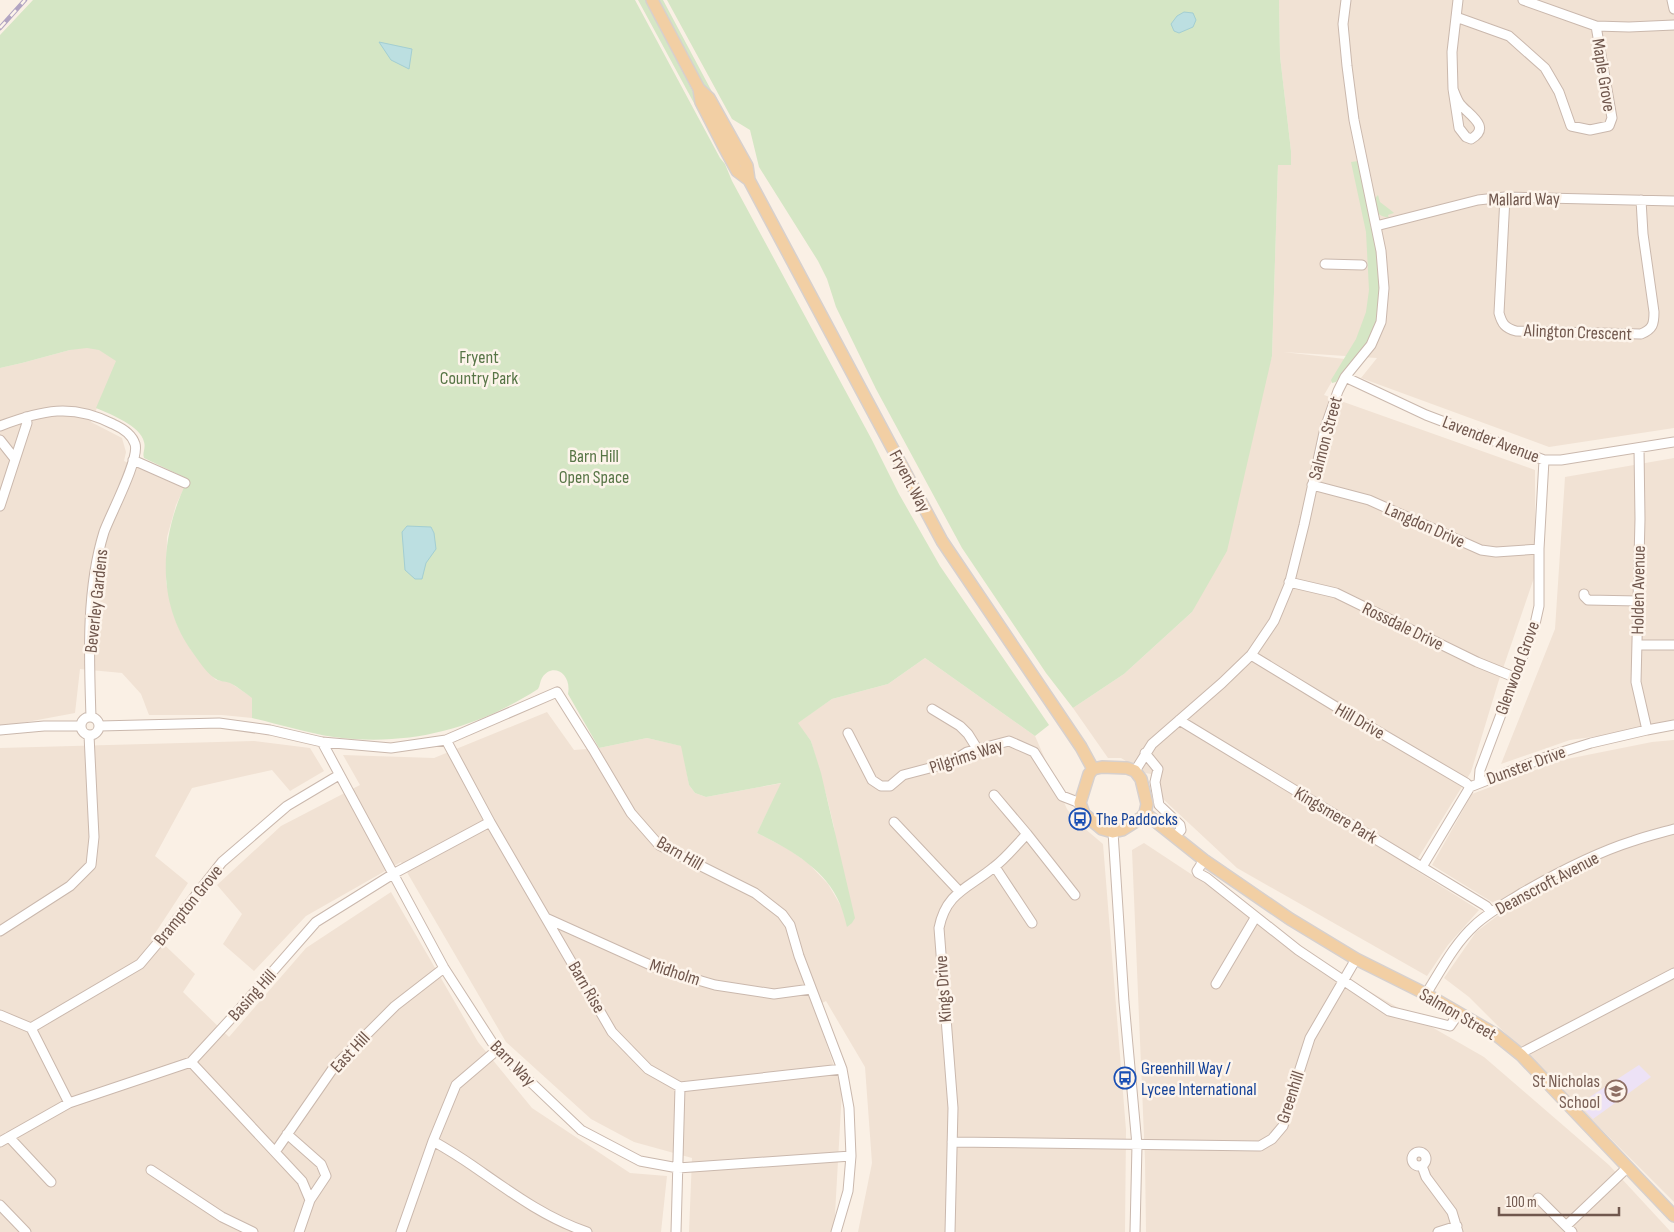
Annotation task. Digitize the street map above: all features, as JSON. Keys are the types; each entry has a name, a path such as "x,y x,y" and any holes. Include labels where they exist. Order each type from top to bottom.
{"main road":[{"name":"Fryent Way","path":"652,0 700,89 709,98 747,166 749,180 942,541 1081,747 1093,769"},
{"path":"1102,767 1127,768 1135,771 1141,779 1147,804 1145,813 1141,818 1122,830 1113,832 1102,829 1084,814 1080,802 1089,774 1093,769 1102,767"},
{"name":"Salmon Street","path":"1145,813 1204,860 1290,920 1356,959 1426,994 1495,1034 1521,1055 1674,1216"}],"street":[{"name":"Salmon Street","path":"1135,771 1152,744 1251,655 1274,621 1289,582 1325,428 1338,391 1345,378 1371,345 1381,322 1384,288 1381,251 1354,120 1343,24 1346,0"},
{"path":"1453,89 1459,102 1478,121 1480,130 1471,139 1466,137 1459,128 1453,89 1452,52 1458,0"},
{"name":"Maple Grove","path":"1523,0 1596,26 1674,25"},
{"path":"1672,0 1674,9"},
{"name":"Maple Grove","path":"1456,17 1509,36 1544,68 1559,92 1571,126 1590,130 1609,126 1612,118 1596,26"},
{"name":"Mallard Way","path":"1376,226 1478,200 1505,197 1674,201"},
{"name":"Alington Crescent","path":"1505,197 1499,313 1501,323 1508,329 1516,331 1641,334 1650,330 1654,323 1643,234 1641,200"},
{"path":"1325,264 1362,266"},
{"name":"Lavender Avenue","path":"1345,378 1426,415 1544,460 1561,460 1674,442"},
{"path":"0,426 26,417 58,411 83,412 120,427 135,443 134,455 185,483"},
{"path":"0,506 27,424 26,417"},
{"path":"0,440 15,459"},
{"name":"Holden Avenue","path":"1639,448 1636,682 1647,730"},
{"name":"Beverley Gardens","path":"91,717 89,631 95,575 104,532 124,485 134,455"},
{"name":"Glenwood Grove","path":"1474,785 1535,624 1539,606 1539,549 1544,460"},
{"name":"Langdon Drive","path":"1312,485 1369,500 1481,550 1496,552 1539,549"},
{"name":"Rossdale Drive","path":"1289,582 1336,593 1477,662 1514,677"},
{"path":"1584,594 1588,600 1638,601"},
{"path":"1637,645 1674,645"},
{"name":"Hill Drive","path":"1251,655 1332,705 1466,783 1474,785"},
{"name":"Barn Hill","path":"100,726 219,723 270,730 322,742 391,748 446,740 557,692 631,813 659,845 755,893 782,914 790,925 799,956 842,1069 849,1108 851,1156 848,1192 836,1232"},
{"path":"932,709 960,726 968,734 978,750"},
{"path":"91,717 98,721 100,726 95,734 89,735 83,731 81,726 86,718 91,717"},
{"name":"Kingsmere Park","path":"1179,720 1486,906 1491,912"},
{"name":"Dunster Drive","path":"1422,867 1474,785 1546,757 1591,743 1674,725"},
{"path":"0,730 81,726"},
{"name":"Pilgrims Way","path":"848,733 872,780 881,786 890,786 903,775 949,763 967,752 1009,741 1034,752 1062,796 1080,802"},
{"path":"0,931 70,886 90,865 94,837 89,735"},
{"name":"Barn Rise","path":"446,740 490,822 612,1032 648,1069 680,1087"},
{"name":"Barn Way","path":"322,742 444,968 496,1050 581,1130 640,1161 678,1168 851,1156"},
{"path":"1145,753 1158,769 1155,782 1158,805 1180,825 1181,830 1175,836"},
{"name":"Brampton Grove","path":"31,1028 140,964 222,862 287,806 339,775"},
{"path":"994,795 1075,895"},
{"name":"Basing Hill","path":"0,1142 69,1102 191,1062 316,922 393,874 490,822"},
{"path":"894,822 959,891"},
{"name":"Deanscroft Avenue","path":"1426,994 1459,944 1474,926 1491,912 1546,880 1603,853 1632,841 1674,829"},
{"path":"1113,832 1124,997 1137,1144 1135,1232"},
{"name":"Kings Drive","path":"950,1232 953,1108 939,928 943,911 950,900 959,891 995,867 1027,834"},
{"path":"1204,860 1197,871 1198,874 1206,878 1298,950 1389,1010 1450,1026 1459,1013"},
{"path":"995,867 1032,923"},
{"name":"Midholm","path":"546,918 657,968 715,984 774,994 811,988"},
{"path":"1216,984 1255,918"},
{"name":"Greenhill","path":"952,1142 1260,1146 1272,1139 1283,1126 1290,1096 1310,1038 1345,981 1356,959"},
{"name":"East Hill","path":"274,1152 334,1067 395,1006 444,968"},
{"path":"1521,1055 1525,1051 1674,973"},
{"path":"0,1015 31,1028 69,1102"},
{"path":"401,1232 456,1085 496,1050"},
{"path":"191,1062 302,1181 310,1200"},
{"path":"676,1232 680,1087 842,1069"},
{"path":"287,1134 321,1164 326,1176 310,1200 299,1232"},
{"path":"9,1136 51,1182"},
{"path":"434,1141 517,1196 566,1225 587,1232"},
{"path":"1422,1166 1426,1177 1452,1212 1458,1229 1438,1232"},
{"path":"1538,1198 1569,1229 1628,1167"},
{"path":"151,1170 222,1217 253,1232"},
{"path":"0,1204 26,1232"}],"shaded area":[{"path":"1279,0 1674,0 1674,428 1549,447 1361,378 1377,358 1283,352 1345,359 1324,395 1535,470 1535,575 1498,683 1471,772 1412,868 1479,910 1448,945 1427,976 1237,868 1163,799 1157,775 1145,773 1121,758 1108,758 1073,708 1124,674 1192,612 1272,356 1278,165 1291,165 1280,56"},
{"path":"91,341 117,361 91,422 122,438 126,452 124,461 184,488 176,505 167,537 166,582 173,613 179,629 191,650 216,680 229,682 253,698 252,718 222,715 149,715 141,694 122,673 80,669 75,713 0,727 0,368 70,350"},
{"path":"1674,458 1674,726 1570,740 1501,764 1555,629 1565,477"},
{"path":"925,658 1035,736 1067,809 1077,822 1103,844 1126,1130 1125,1232 858,1232 872,1163 865,1067 826,1001 814,1007 842,1090 834,1232 689,1232 692,1158 634,1142 591,1119 506,1042 401,862 306,916 254,971 223,944 242,914 217,885 281,826 360,785 343,755 434,758 547,712 574,750 599,748 647,738 682,746 689,785 695,793 706,797 782,783 757,833 788,849 808,863 828,884 841,906 834,827 811,741 797,723 832,699 888,684"},
{"path":"1674,740 1674,1202 1469,997 1444,978 1476,932 1505,910 1432,865 1472,794 1562,760 1652,742"},
{"path":"254,741 310,748 324,771 290,791 272,770 192,788 155,856 188,883 154,935 195,974 183,992 229,1037 306,948 391,892 478,1042 532,1108 630,1173 667,1176 661,1232 0,1232 0,748"},
{"path":"1144,843 1362,987 1484,1057 1609,1165 1671,1232 1146,1232 1145,1160 1132,850"},
{"name":"St Nicholas School","path":"1639,1065 1651,1077 1593,1119 1579,1104"}],"green space":[{"name":"Fryent Country Park","path":"33,0 635,0 725,164 732,181 872,440 899,494 940,566 1049,725 1035,736 925,658 888,684 832,699 798,723 811,741 821,773 855,918 847,927 840,904 826,880 794,853 757,833 781,783 706,797 695,793 689,785 681,746 647,738 599,748 568,694 567,680 564,675 556,670 546,673 541,679 538,689 490,715 440,732 415,737 361,739 334,737 252,718 252,698 239,688 218,680 206,671 181,633 172,612 167,590 167,545 179,500 188,479 144,458 145,446 142,436 124,421 96,408 116,361 99,350 87,348 70,350 0,368 0,35"},
{"path":"638,0 645,0 705,115 701,116"},
{"path":"657,0 663,0 718,103 715,105"},
{"path":"667,0 1279,0 1280,56 1291,165 1278,165 1272,356 1227,551 1192,612 1124,674 1073,708 1046,673 962,548 876,389 836,307 827,279 818,261 759,167 750,130 732,119"},
{"path":"1358,161 1374,222 1379,273 1377,317 1372,333 1364,346 1336,382 1332,383 1331,380 1356,339 1366,312 1369,290 1366,232 1351,162"},
{"path":"1378,195 1380,202 1394,213 1388,215 1389,218 1377,213 1375,198"}],"water":[{"path":"1184,12 1193,13 1196,20 1193,27 1179,33 1174,31 1171,24 1177,16"},
{"path":"379,42 412,49 409,69 391,60"},
{"path":"407,526 431,527 434,533 436,549 426,563 422,579 415,579 405,570 402,532"}],"railway":[{"path":"0,28 25,0"}],"place":[{"name":"The Paddocks","path":"1080,819"},
{"name":"Greenhill Way / Lycee International","path":"1125,1078"},
{"name":"St Nicholas School","path":"1616,1091"}],"park label":[{"name":"Barn Hill Open Space","path":"594,466"}]}
